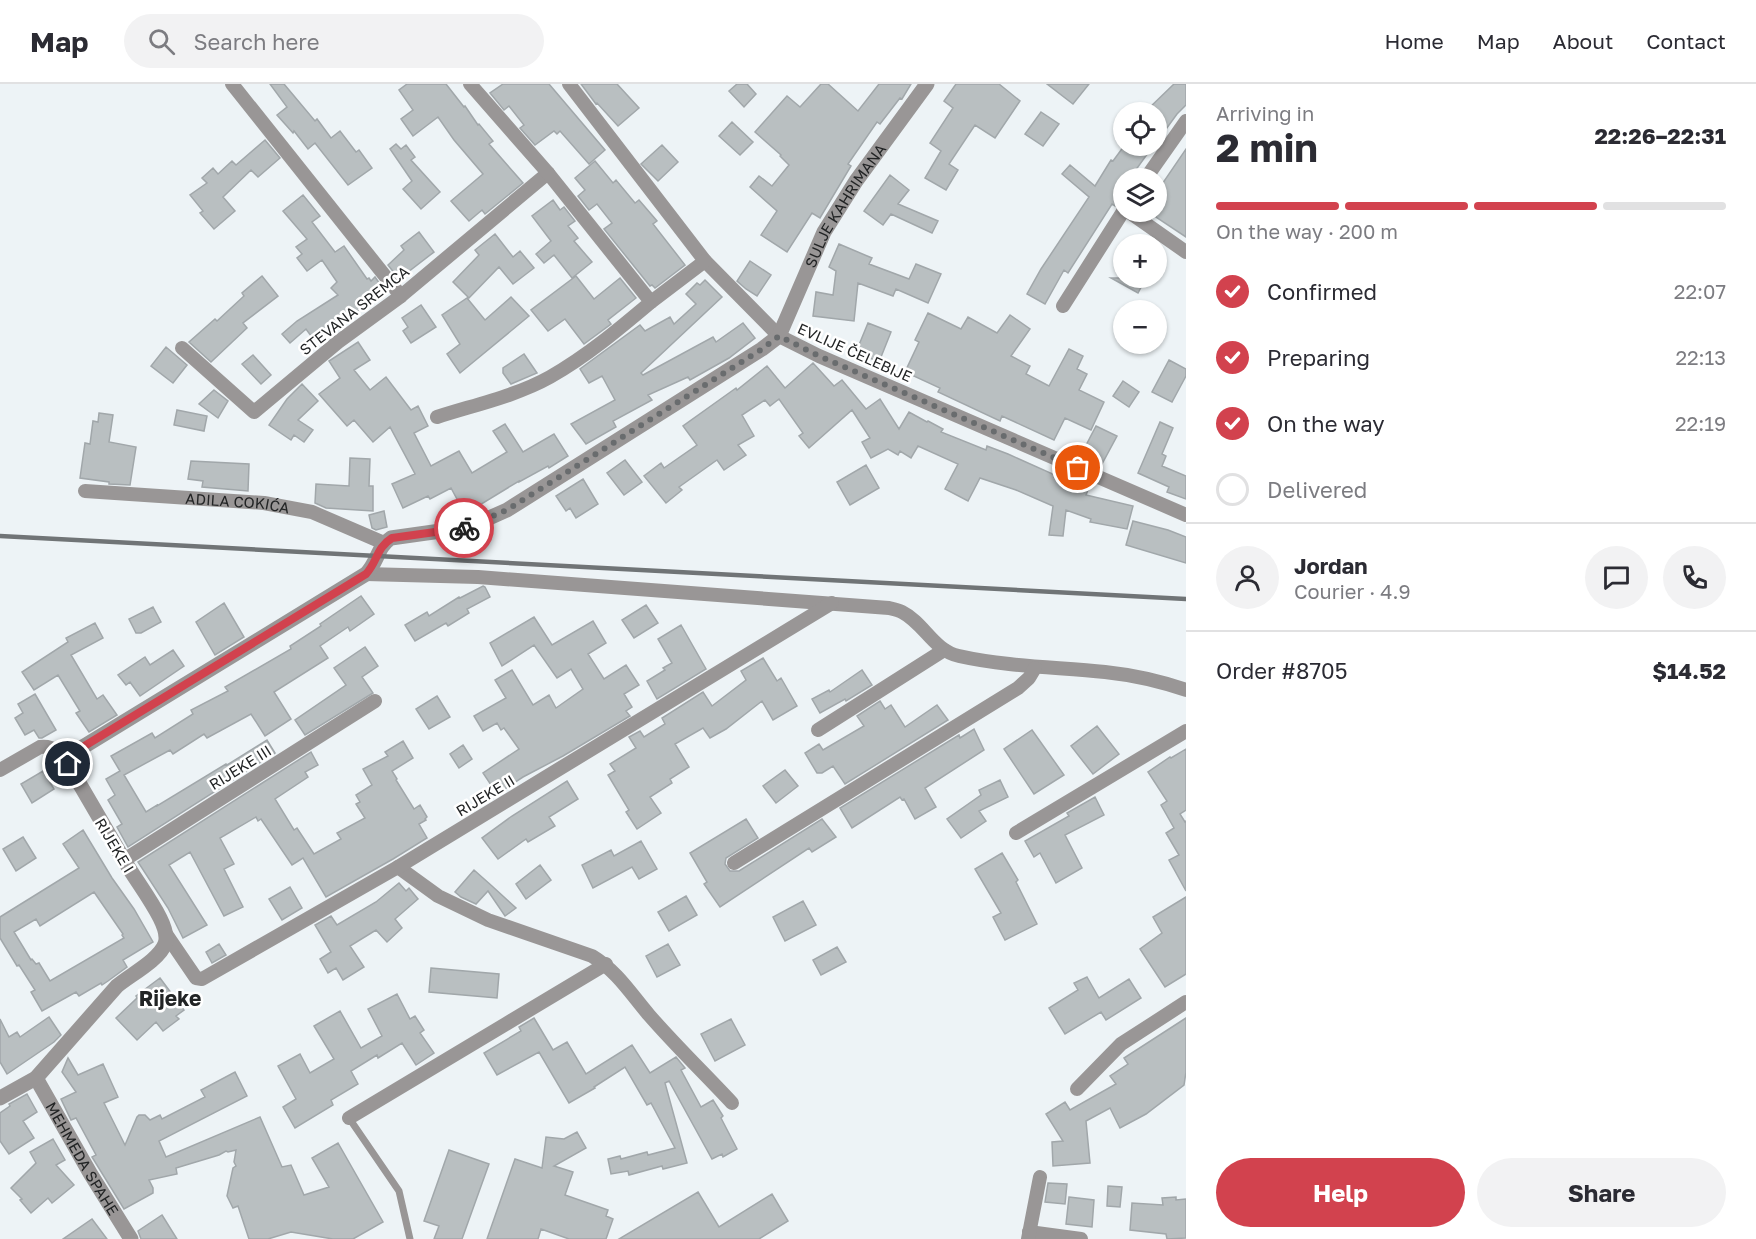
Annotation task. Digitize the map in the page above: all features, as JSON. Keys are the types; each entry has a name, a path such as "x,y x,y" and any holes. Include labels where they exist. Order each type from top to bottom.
{"street":[{"path":"232,84 401,296"},
{"path":"470,84 548,173 651,302"},
{"name":"EVLIJE ČELEBIJE","path":"569,84 705,261 779,336 819,356 1186,515"},
{"name":"SULJE KAHRIMANA","path":"779,336 824,232 856,181 927,84"},
{"path":"1153,168 1186,121"},
{"name":"STEVANA SREMCA","path":"182,348 254,412 338,342 401,296 548,173"},
{"path":"1063,306 1116,222"},
{"path":"1143,222 1186,252"},
{"path":"437,417 524,389 550,377 603,343 651,302 705,261"},
{"path":"68,764 73,753 366,574 374,566 384,543 392,538 469,527 507,510 779,336"},
{"name":"ADILA COKIĆA","path":"85,491 264,503 312,512 384,543"},
{"path":"366,574 478,577 889,608 902,612 944,650 958,656 1035,668 1106,672 1156,680 1186,690"},
{"name":"RIJEKE II","path":"166,934 194,976 202,979 398,867 832,603"},
{"path":"818,730 944,650"},
{"path":"734,862 1018,688 1029,678 1035,668"},
{"name":"RIJEKE III","path":"124,860 375,701"},
{"path":"1016,833 1186,731"},
{"name":"RIJEKE I","path":"0,770 40,747 46,746 56,750 68,764 160,918 166,934"},
{"path":"398,867 438,896 488,920 592,956 606,964 650,1016 732,1102"},
{"path":"0,1098 36,1078 117,986 146,966 160,952 165,944 166,934"},
{"path":"349,1118 606,964"},
{"path":"1077,1089 1121,1044 1186,1002"},
{"name":"MEHMEDA SPAHE","path":"36,1078 131,1239"},
{"path":"1040,1177 1029,1236 1081,1239"}],"lane":[{"path":"349,1118 399,1191 410,1239"}],"building":[{"path":"270,84 284,84 315,121 317,119 331,138 340,131 356,152 359,150 372,168 348,185 315,143 308,149 277,115 287,107"},
{"path":"407,84 446,84 493,141 489,144 523,183 485,214 482,210 469,221 451,201 483,174 438,117 413,136 401,119 413,110 399,90"},
{"path":"503,84 549,84 605,150 589,164 560,131 557,134 554,131 535,145 520,128 524,125 509,106 504,110 490,93"},
{"path":"581,84 617,84 639,108 618,126 596,104"},
{"path":"737,84 747,84 756,94 744,107 729,91"},
{"path":"821,84 828,84 858,111 879,84 911,84 902,99 900,98 880,124 877,122 848,164 851,166 820,218 812,213 787,252 761,235 777,211 750,187 759,176 772,186 789,165 755,132 787,96 800,107"},
{"path":"956,84 999,84 1020,101 995,138 975,125 949,164 958,170 946,190 925,178 941,151 930,143 953,108 944,101"},
{"path":"1047,84 1089,84 1073,104"},
{"path":"1174,84 1186,84 1186,105 1167,128 1167,102 1155,102"},
{"path":"1041,112 1059,124 1043,146 1025,134"},
{"path":"732,122 753,142 740,155 719,136"},
{"path":"265,140 280,158 258,177 251,170 223,197 235,211 214,229 200,213 203,211 190,195 207,183 202,178 213,168 218,174 232,161 236,165"},
{"path":"396,144 401,149 406,145 415,157 411,160 440,192 421,209 403,189 412,181 390,149"},
{"path":"662,145 678,162 658,181 641,164"},
{"path":"1186,149 1186,237 1164,222 1167,222 1167,177"},
{"path":"1117,156 1146,156 1137,168 1113,168 1113,205 1068,273 1064,270 1045,304 1027,294 1089,197 1062,174 1070,165 1095,186 1111,160 1113,161"},
{"path":"595,161 613,183 616,180 635,203 639,200 657,221 653,224 685,265 655,288 650,286 604,229 612,223 597,204 589,210 578,196 585,190 575,178"},
{"path":"890,175 909,190 898,204 938,221 932,233 891,214 883,225 864,211"},
{"path":"303,195 320,216 312,222 335,252 344,246 367,279 371,281 375,277 385,291 314,340 306,329 290,343 282,334 297,321 338,295 331,288 337,282 322,260 307,271 297,258 302,254 296,247 307,239 283,211"},
{"path":"553,200 560,210 564,207 575,221 568,226 578,238 574,241 592,262 572,278 554,255 544,263 536,254 551,241 532,216"},
{"path":"419,232 434,252 399,279 388,265 404,250 401,246"},
{"path":"495,234 513,257 520,251 534,268 513,284 499,267 469,298 453,282 479,255 475,250"},
{"path":"839,244 872,258 869,264 909,279 916,264 941,274 928,303 896,289 893,296 858,283 854,321 813,316 816,292 833,295 836,271 829,267"},
{"path":"750,261 771,275 757,296 737,281"},
{"path":"262,276 278,296 243,323 247,328 211,362 189,342 215,319 217,321 244,296 242,293"},
{"path":"576,276 594,299 620,278 636,298 608,320 611,324 584,344 565,319 548,331 531,310"},
{"path":"705,280 722,297 641,373 643,375 713,337 716,342 743,323 755,338 729,358 690,380 688,377 648,395 652,400 613,421 616,427 586,444 571,424 615,400 602,376 589,383 580,369 640,325 645,331 670,317 674,324 696,304 686,294 697,283 700,285"},
{"path":"1129,288 1141,288 1138,293"},
{"path":"511,297 529,316 460,373 447,354 460,344 442,315 467,298 485,320"},
{"path":"421,305 436,327 411,343 403,331 408,327 402,318"},
{"path":"928,313 961,329 968,317 997,333 1010,315 1030,329 1011,356 1030,366 1026,374 1049,386 1069,349 1083,356 1077,369 1087,374 1079,390 1104,402 1091,430 1065,418 1054,440 1002,416 1000,421 938,392 940,388 905,372 919,342 915,340"},
{"path":"868,323 891,332 879,362 856,352"},
{"path":"358,342 370,360 354,370 370,390 386,377 411,410 418,406 428,426 414,433 431,466 459,451 472,473 507,452 493,431 505,424 523,452 554,434 568,456 549,468 548,466 519,481 465,514 451,488 430,499 428,496 403,508 392,484 415,474 390,427 373,442 354,420 347,426 319,394 340,378 329,361"},
{"path":"166,347 187,365 173,383 151,366"},
{"path":"524,354 537,373 511,384 503,373 503,368"},
{"path":"253,355 271,375 261,384 242,364"},
{"path":"1169,360 1186,369 1186,376 1172,402 1152,392"},
{"path":"813,363 834,386 842,380 866,409 880,399 899,429 909,412 943,429 941,432 986,450 987,446 1008,454 1055,475 1054,477 1088,490 1086,495 1133,506 1127,529 1090,522 1091,519 1066,510 1063,536 1049,535 1053,506 980,478 968,501 945,489 958,464 918,446 911,458 900,451 898,455 888,449 871,458 862,442 870,438 852,410 809,448 799,436 803,433 779,399 770,406 765,400 742,415 754,436 738,445 746,455 724,470 717,460 679,487 682,490 666,503 644,476 661,463 664,468 697,445 683,426 736,388 737,390 767,366 785,388"},
{"path":"1123,381 1139,392 1129,407 1113,396"},
{"path":"302,384 318,401 298,420 313,430 304,442 294,435 291,440 269,425 287,399"},
{"path":"214,390 228,401 218,418 199,404"},
{"path":"177,410 207,416 204,431 174,425"},
{"path":"99,413 113,415 109,442 136,447 130,485 109,484 109,482 80,478 85,443 90,444 93,421 98,422"},
{"path":"1160,422 1173,428 1162,454 1166,456 1162,466 1186,476 1186,499 1167,492 1169,487 1138,473"},
{"path":"1096,426 1117,436 1102,464 1082,453"},
{"path":"350,458 370,459 369,486 373,486 373,511 326,508 315,503 316,484 349,486"},
{"path":"625,460 642,482 624,495 607,473"},
{"path":"191,461 249,464 248,491 202,487 203,481 188,479"},
{"path":"866,465 879,488 850,505 837,482"},
{"path":"583,479 598,504 576,518 570,508 566,511 556,496"},
{"path":"384,511 387,527 376,530 372,528 369,515"},
{"path":"1133,521 1186,537 1186,563 1126,545"},
{"path":"483,586 490,597 467,609 469,613 448,626 446,623 415,641 405,625 427,612 429,616 459,597"},
{"path":"361,596 374,614 350,631 348,627 320,646 328,658 274,692 291,719 265,736 251,714 207,738 204,734 173,754 170,750 124,775 146,812 267,740 275,753 128,847 117,827 122,824 108,800 115,795 106,779 120,771 111,756 152,733 155,738 193,714 191,710 228,691 225,687 291,649 290,646"},
{"path":"224,603 244,637 215,655 196,622"},
{"path":"646,605 658,623 634,638 622,620"},
{"path":"153,607 161,622 141,633 136,633 129,619"},
{"path":"534,617 552,645 593,621 606,643 588,654 604,679 626,665 639,685 624,694 632,707 626,711 630,716 497,794 483,773 519,749 504,728 501,730 497,723 483,731 474,716 506,698 495,680 512,670 533,705 549,695 556,708 583,689 571,669 557,678 534,645 502,666 490,643"},
{"path":"95,623 103,638 71,655 97,699 103,695 117,715 89,732 76,713 80,711 58,675 34,690 22,672 68,642 66,638"},
{"path":"681,625 706,669 657,699 647,681 672,663 658,639"},
{"path":"365,647 378,666 362,677 373,693 305,735 295,720 346,685 334,668"},
{"path":"173,650 184,666 140,696 130,682 126,685 118,675 145,657 150,665"},
{"path":"763,658 777,681 781,678 797,706 773,720 762,701 726,729 710,738 703,728 675,744 689,767 670,779 672,783 650,797 661,813 637,829 626,812 629,810 608,775 615,771 610,764 636,748 629,737 640,731 644,737 665,724 662,718 703,692 712,706 746,680 741,671"},
{"path":"862,670 872,685 820,713 812,699 829,690 830,692"},
{"path":"35,694 56,730 42,738 39,738 34,730 25,735 15,718 23,713 18,704"},
{"path":"437,696 450,717 429,729 416,709"},
{"path":"880,701 885,709 891,705 905,727 937,705 948,720 845,784 833,766 822,773 817,773 805,753 819,744 823,750 864,726 857,716"},
{"path":"1097,726 1119,754 1093,774 1071,746"},
{"path":"974,729 984,750 925,788 936,807 915,819 904,799 900,797 852,828 840,808 959,735 960,738"},
{"path":"1032,730 1064,775 1034,794 1004,749"},
{"path":"403,741 413,758 392,771 414,809 420,805 427,817 419,824 427,838 326,897 303,858 292,865 261,819 258,821 256,817 220,838 234,864 224,869 243,907 224,916 190,852 169,865 207,925 183,938 168,908 138,862 311,752 318,765 305,772 308,777 275,799 294,830 297,828 314,854 341,839 337,833 365,818 356,804 360,802 356,795 372,785 363,769 388,756 385,752"},
{"path":"463,745 472,759 459,768 450,754"},
{"path":"1186,749 1186,810 1180,814 1186,821 1186,891 1169,860 1179,855 1166,833 1174,828 1161,805 1167,801 1148,772"},
{"path":"785,770 798,786 776,803 763,786"},
{"path":"43,771 54,789 32,803 21,784"},
{"path":"1000,780 1008,797 979,811 986,821 961,838 947,819 981,795 979,790"},
{"path":"567,781 578,799 549,817 555,826 528,842 526,839 498,859 482,838"},
{"path":"1095,797 1104,815 1065,835 1082,868 1056,883 1040,853 1034,857 1025,841 1069,816 1067,813"},
{"path":"746,819 758,838 726,858 725,864 730,871 739,871 822,819 836,837 812,852 809,848 720,907 704,884 707,882 690,853"},
{"path":"83,830 153,942 123,960 127,967 102,985 101,983 79,996 76,992 42,1011 31,992 35,990 0,938 0,917 79,868 63,844","holes":["94,892 124,938 50,981 39,963 36,964 31,960 14,932 36,919 40,926"]},
{"path":"23,837 36,858 16,871 3,849"},
{"path":"641,841 657,869 639,879 632,867 593,888 582,865 611,850 614,856"},
{"path":"1002,853 1018,880 1016,882 1037,924 1005,940 993,917 1001,913 975,869"},
{"path":"540,865 551,880 526,899 516,884"},
{"path":"474,870 516,908 505,916 488,891 476,904 455,892"},
{"path":"399,883 406,891 409,888 418,899 395,919 402,928 387,942 376,930 350,946 364,967 343,980 336,968 328,973 320,959 331,952 315,925 331,916 337,925 376,902"},
{"path":"290,887 302,908 282,920 269,899"},
{"path":"686,896 697,915 669,931 658,912"},
{"path":"1186,897 1186,974 1165,987 1140,949 1162,933 1153,917"},
{"path":"803,901 816,925 785,941 773,917"},
{"path":"219,944 226,955 212,963 206,952"},
{"path":"668,944 680,965 657,977 646,956"},
{"path":"837,947 846,962 821,975 813,960"},
{"path":"431,968 499,974 497,998 429,992"},
{"path":"1087,977 1099,998 1129,979 1141,998 1106,1020 1101,1012 1065,1034 1049,1008 1078,990 1074,983"},
{"path":"160,978 184,1010 176,1016 179,1019 163,1031 156,1022 137,1040 116,1018 137,998 136,996"},
{"path":"397,994 410,1019 415,1016 424,1030 420,1033 434,1053 416,1065 402,1043 378,1058 377,1055 351,1071 358,1084 331,1100 333,1105 295,1128 283,1107 296,1099 278,1066 300,1054 310,1073 334,1059 314,1026 340,1011 361,1048 382,1036 368,1009"},
{"path":"49,1017 61,1035 7,1074 0,1062 0,1019 9,1037 17,1032 20,1037"},
{"path":"534,1018 553,1050 567,1042 586,1074 632,1045 650,1073 676,1057 685,1068 681,1070 701,1107 713,1100 723,1116 721,1118 737,1149 723,1157 722,1154 712,1159 669,1081 665,1083 687,1163 663,1169 662,1166 629,1175 628,1171 611,1174 608,1159 620,1156 621,1159 647,1152 648,1155 675,1148 651,1103 647,1105 625,1067 569,1103 539,1052 497,1075 484,1053 521,1031 519,1027"},
{"path":"1186,1018 1184,1085 1146,1114 1120,1128 1110,1108 1086,1121 1090,1163 1053,1166 1052,1142 1063,1141 1046,1114 1065,1102 1070,1110 1116,1084 1110,1076 1128,1064 1124,1058"},
{"path":"731,1019 745,1045 715,1061 701,1034"},
{"path":"68,1058 78,1075 103,1064 118,1097 104,1103 125,1145 139,1115 145,1115 150,1120 160,1115 162,1119 205,1097 201,1090 235,1072 247,1096 159,1141 166,1157 260,1117 282,1167 291,1165 304,1195 329,1187 312,1158 338,1143 383,1222 353,1239 333,1239 291,1232 268,1239 249,1239 238,1206 233,1208 227,1196 233,1168 236,1166 234,1162 236,1150 226,1151 176,1168 177,1174 149,1180 153,1193 124,1209 92,1157 96,1155 76,1118 71,1120 61,1099 76,1092 62,1072"},
{"path":"27,1094 37,1112 23,1121 34,1138 9,1154 0,1141 0,1113 10,1106 9,1104"},
{"path":"577,1132 586,1148 554,1166 573,1172 565,1195 608,1210 606,1216 613,1219 606,1239 569,1239 541,1229 538,1239 487,1239 515,1159 542,1168 546,1137 564,1139"},
{"path":"53,1139 65,1160 56,1165 74,1185 52,1203 48,1198 31,1213 11,1188 36,1163 30,1152"},
{"path":"449,1150 489,1164 462,1239 434,1239 439,1226 424,1221"},
{"path":"1048,1183 1067,1184 1065,1204 1045,1202"},
{"path":"1108,1186 1122,1187 1120,1207 1107,1206"},
{"path":"698,1192 719,1227 772,1194 788,1221 759,1239 619,1239"},
{"path":"1069,1197 1094,1200 1092,1227 1066,1224"},
{"path":"1176,1197 1176,1200 1186,1199 1186,1238 1167,1239 1166,1234 1130,1230 1132,1203 1163,1205 1162,1198"},
{"path":"162,1215 177,1239 141,1239 138,1231"},
{"path":"92,1219 107,1239 63,1239"}],"railway":[{"path":"0,536 1186,599"}],"way so far":[{"path":"464,528 507,510 779,336 819,356 1078,468"}],"district":[{"name":"Rijeke","path":"170,998"}],"route":[{"path":"68,764 73,753 366,574 374,566 384,543 392,538 464,528"}]}
